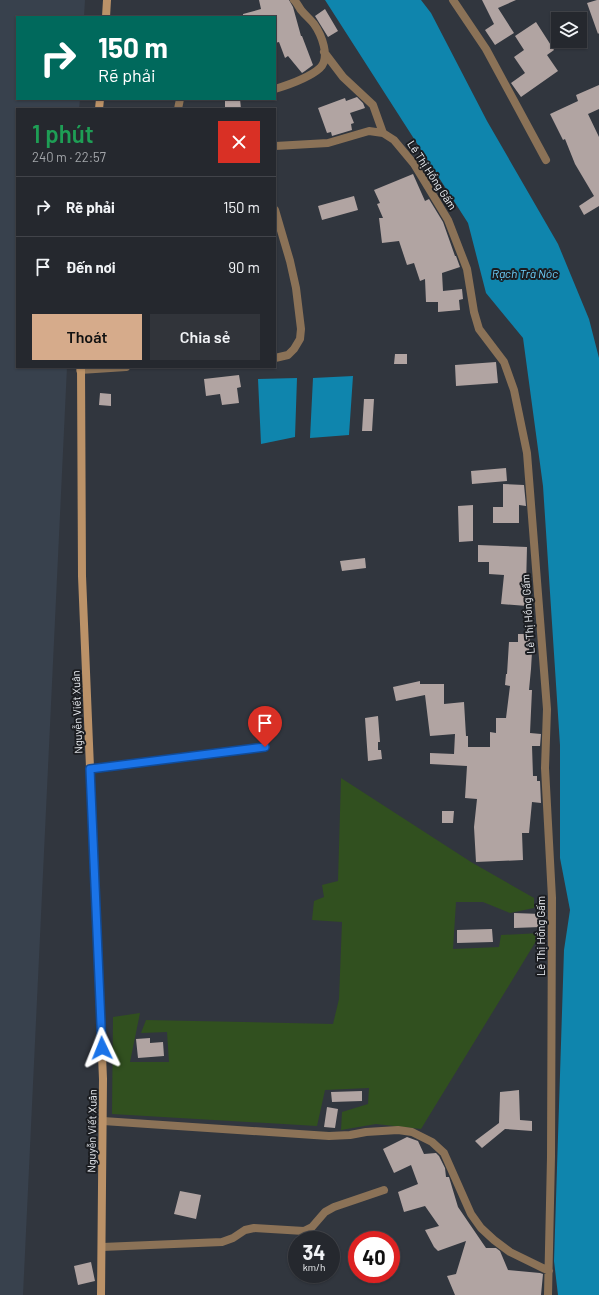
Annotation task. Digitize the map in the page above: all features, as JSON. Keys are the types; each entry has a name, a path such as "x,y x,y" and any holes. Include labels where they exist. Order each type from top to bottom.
{"street":[{"path":"106,16 107,0"},
{"path":"276,89 308,76 321,67 324,58 321,37 318,30 294,0"},
{"path":"453,0 486,48 546,160"},
{"path":"276,146 328,143 369,131 383,133 373,105 343,77 324,52"},
{"name":"Lê Thị Hồng Gấm","path":"383,133 394,140 414,164 448,220 467,269 474,312 479,329 504,362 514,390 527,453 547,708 545,768 552,898 551,1149 548,1295"},
{"path":"276,213 296,288 301,329 300,339 294,350 288,355 276,358"},
{"name":"Nguyễn Viết Xuân","path":"81,368 82,576 103,1079 101,1295"},
{"path":"90,769 265,747"},
{"path":"103,1121 329,1136 398,1130 412,1132 432,1142 441,1149 471,1214 481,1228 510,1252 549,1270"},
{"path":"102,1248 222,1242 245,1230 254,1228 304,1231 312,1227 324,1212 334,1207 384,1190"}],"shaded area":[{"path":"0,0 85,0 84,16 16,16 16,100 80,100 79,108 16,108 16,368 67,368 23,1295 0,1295"}],"green space":[{"path":"341,778 471,862 534,898 534,908 510,913 483,902 456,902 453,949 499,947 501,935 541,933 421,1129 376,1124 341,1130 342,1112 368,1104 369,1088 325,1090 317,1126 112,1114 113,1017 140,1013 130,1062 169,1062 167,1032 141,1033 146,1020 333,1024 339,999 342,922 312,920 314,901 324,897 322,885 338,881"}],"water":[{"name":"Rạch Trà Nóc","path":"325,0 421,0 431,13 487,121 558,244 589,319 599,358 599,1295 558,1295 554,1261 564,950 570,910 560,858 560,745 543,486 523,338 486,293 468,223"},
{"path":"353,376 349,435 310,438 313,378"},
{"path":"297,378 295,437 261,444 258,379"}],"building":[{"path":"259,0 289,0 293,7 301,36 313,65 302,73 288,56 285,58 279,42 276,43 276,16 243,16 243,14 261,9"},
{"path":"482,0 516,0 498,8 514,33 495,45 485,30 494,24"},
{"path":"599,0 598,34 587,3"},
{"path":"325,9 338,31 328,37 315,16"},
{"path":"536,22 551,45 551,48 554,50 547,55 558,71 521,97 511,83 525,73 514,57 524,50 515,36"},
{"path":"599,85 599,109 588,114 599,137 599,206 584,215 579,206 594,196 575,164 565,139 563,140 550,114 578,101 576,95"},
{"path":"357,97 363,103 365,108 350,113 354,123 351,124 352,130 332,136 331,132 327,133 318,108 345,98 346,101"},
{"path":"225,100 240,100 241,108 225,108"},
{"path":"413,174 425,201 429,199 443,222 460,267 442,273 443,291 462,289 463,299 459,300 460,310 438,312 438,302 426,302 425,279 420,281 414,263 407,265 399,241 382,243 379,218 383,218 377,204 380,203 374,190"},
{"path":"354,196 358,210 322,220 318,206"},
{"path":"395,354 407,354 407,364 394,364"},
{"path":"496,362 498,383 456,386 455,365"},
{"path":"239,375 241,387 237,388 239,403 222,405 220,394 206,396 204,379"},
{"path":"100,393 111,394 111,406 99,405"},
{"path":"364,399 374,399 372,431 362,431"},
{"path":"506,468 507,481 472,484 471,471"},
{"path":"503,484 524,485 526,506 519,505 519,523 493,523 493,507 503,507"},
{"path":"473,505 473,541 459,542 458,506"},
{"path":"478,545 527,547 526,587 529,588 527,606 501,604 504,575 489,574 489,562 478,562"},
{"path":"365,558 366,568 342,571 340,561"},
{"path":"518,634 530,634 529,652 532,652 529,690 532,690 530,733 541,734 540,746 532,746 533,776 537,776 537,781 540,781 541,803 532,802 529,833 522,833 523,860 476,862 474,827 477,799 465,798 467,766 430,764 430,753 454,754 455,734 430,736 425,695 396,701 393,687 420,681 420,684 444,684 444,704 464,702 468,747 490,747 490,732 496,733 496,718 506,718 510,686 505,685 509,642 518,642"},
{"path":"378,716 380,742 378,742 378,750 381,750 382,759 368,761 365,718"},
{"path":"442,811 454,811 453,823 442,823"},
{"path":"514,913 541,914 541,927 514,928"},
{"path":"492,929 493,942 457,943 457,930"},
{"path":"150,1038 150,1043 163,1042 164,1056 138,1058 136,1039"},
{"path":"519,1090 520,1120 532,1121 532,1131 505,1129 482,1148 475,1141 499,1123 500,1092"},
{"path":"362,1091 362,1101 332,1102 331,1092"},
{"path":"327,1107 338,1109 335,1128 324,1127"},
{"path":"407,1137 418,1141 424,1154 436,1153 439,1156 445,1168 446,1177 449,1177 458,1207 486,1248 496,1248 500,1251 508,1270 543,1274 541,1295 455,1295 447,1276 456,1274 466,1241 438,1251 434,1247 425,1230 439,1226 425,1206 404,1212 398,1192 418,1184 411,1165 394,1173 383,1149"},
{"path":"180,1191 201,1195 196,1219 174,1214"},
{"path":"91,1262 95,1281 78,1285 74,1266"}],"route":[{"path":"102,1048 90,769 265,747"}]}
